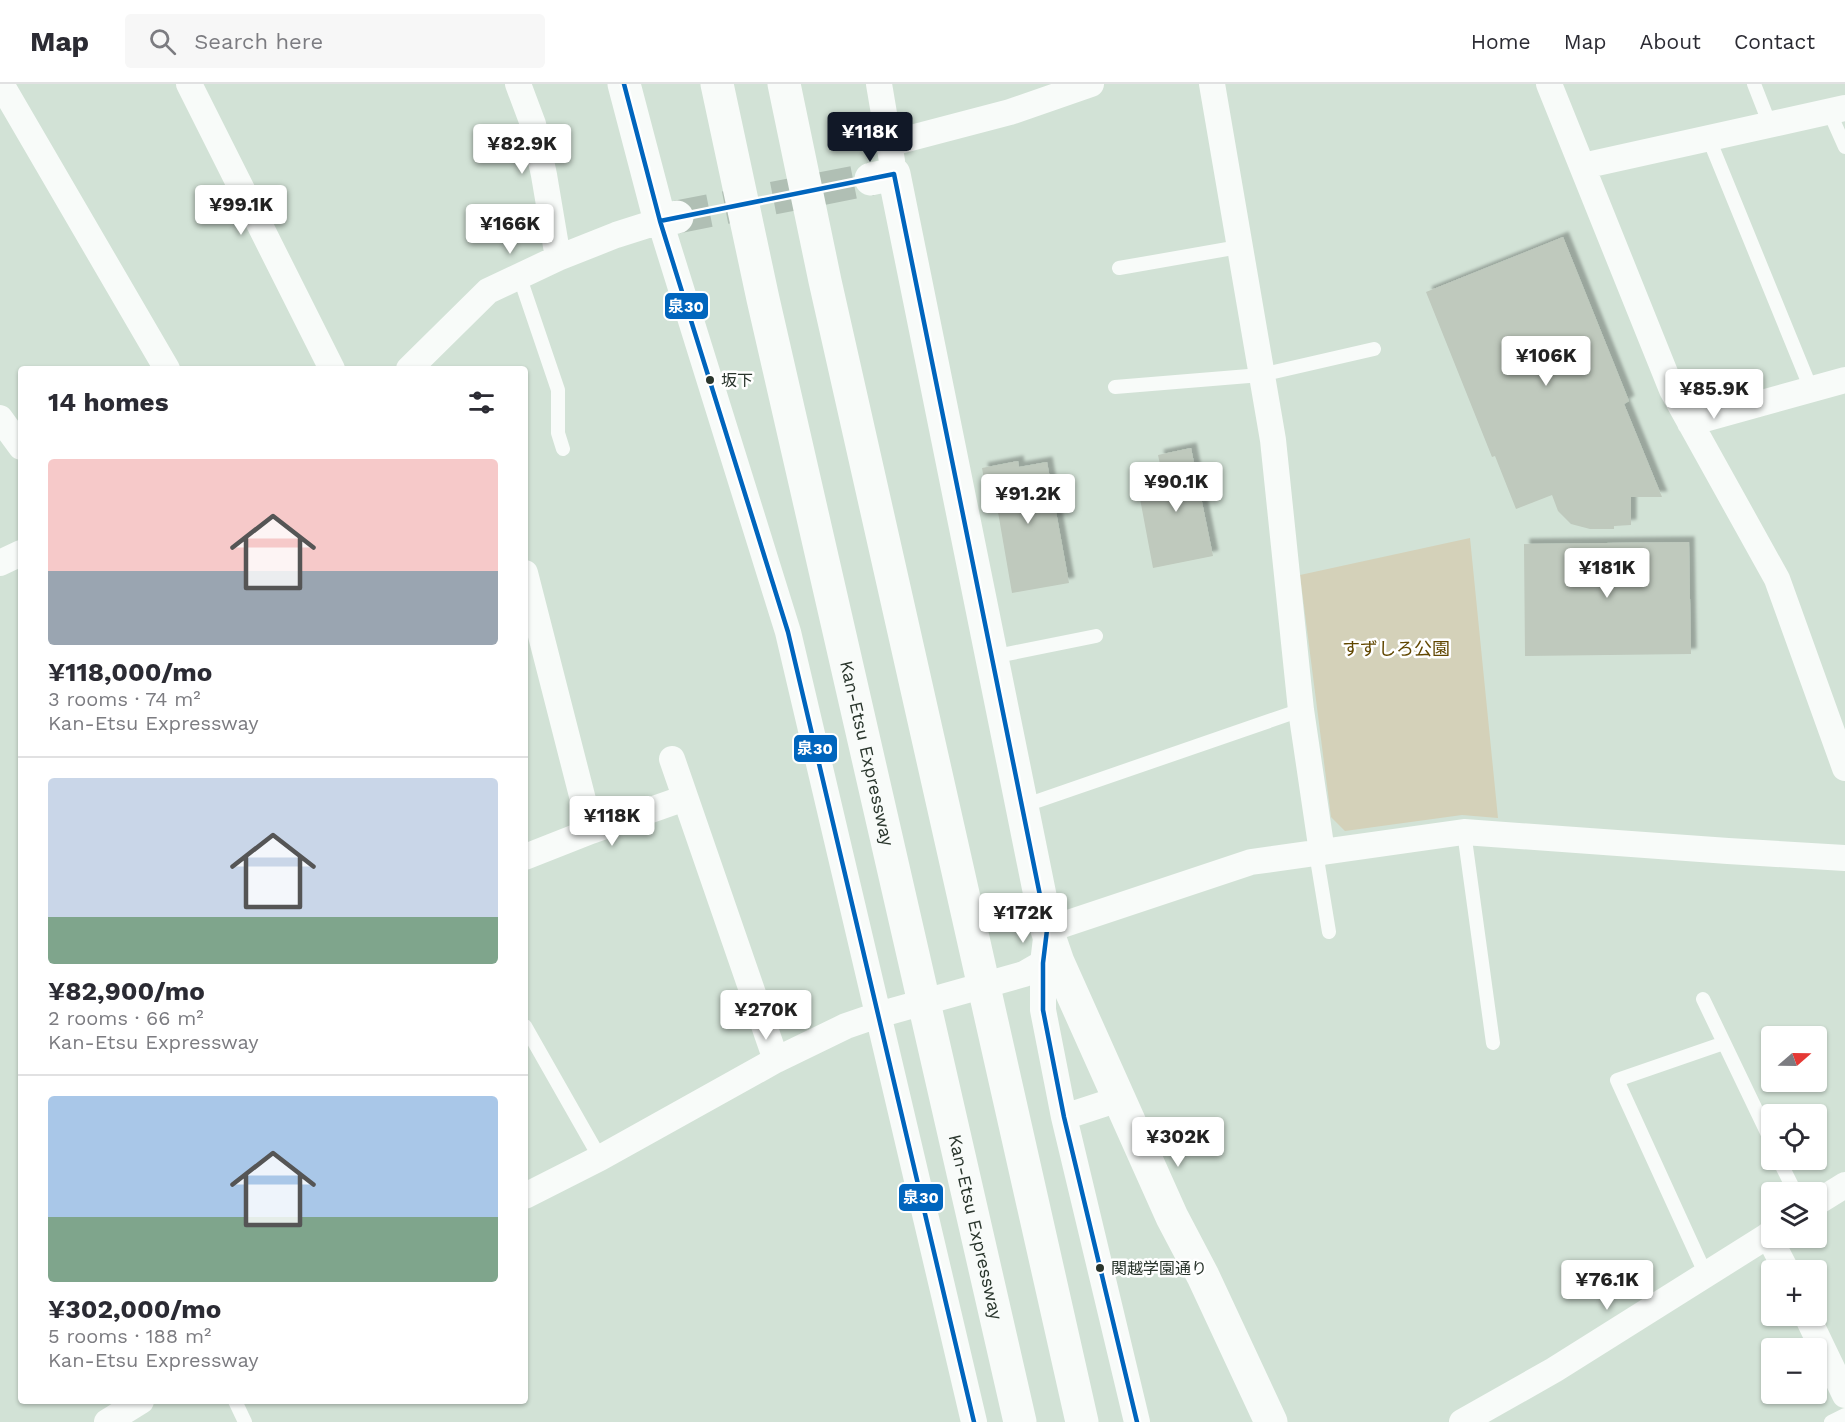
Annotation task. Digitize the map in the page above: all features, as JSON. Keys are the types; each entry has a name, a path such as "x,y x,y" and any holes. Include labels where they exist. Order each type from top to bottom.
{"main road":[{"path":"624,84 669,219"},
{"name":"Kan-Etsu Expressway","path":"717,84 766,311 1020,1422"},
{"path":"784,84 825,281 1082,1422"},
{"path":"885,166 992,657 1047,930 1058,962 1172,1217 1203,1276 1271,1422"}],"street":[{"path":"1,84 165,366"},
{"path":"189,84 330,366"},
{"path":"518,84 533,124 558,258"},
{"path":"879,84 885,166 1010,112 1091,84"},
{"path":"1212,84 1273,440 1301,710 1322,852"},
{"path":"1550,84 1672,390 1777,579 1845,768"},
{"path":"1583,166 1837,109"},
{"path":"412,366 488,291 558,258 616,235 669,219 788,632 974,1422"},
{"path":"1690,423 1845,381"},
{"path":"0,418 18,443"},
{"path":"0,563 18,554"},
{"path":"528,585 591,831"},
{"path":"672,759 776,1060"},
{"path":"528,856 685,798"},
{"path":"1137,1422 1064,1117 1042,1010 1043,963 1047,930 1251,862 1464,832 1845,858"},
{"path":"528,1194 600,1158 776,1060 846,1026 878,1014 1024,974 1043,963"},
{"path":"1064,1117 1119,1099"},
{"path":"1827,1196 1845,1185"},
{"path":"1462,1422 1554,1370 1761,1240"},
{"path":"1812,1326 1845,1395"},
{"path":"107,1422 136,1404"}],"lane":[{"path":"1754,84 1770,125"},
{"path":"1837,109 1845,147"},
{"path":"1709,139 1811,389"},
{"path":"1119,268 1239,247"},
{"path":"519,275 558,390 558,433 563,449"},
{"path":"1115,387 1261,375 1374,349"},
{"path":"992,657 1096,636"},
{"path":"1023,806 1301,710"},
{"path":"1464,832 1493,1043"},
{"path":"1322,852 1318,865 1329,932"},
{"path":"1703,999 1761,1120"},
{"path":"528,1031 600,1158"},
{"path":"1706,1275 1617,1080 1725,1043"},
{"path":"236,1404 245,1422"},
{"path":"1831,1422 1845,1415"}],"green space":[{"name":"すずしろ公園","path":"1470,538 1498,818 1462,815 1345,831 1331,817 1300,575"}],"building":[{"path":"1563,237 1629,401 1624,404 1662,497 1631,497 1631,525 1614,526 1614,529 1590,529 1571,524 1558,511 1552,495 1516,509 1495,456 1492,457 1426,292"},
{"path":"1191,448 1213,556 1153,568 1138,488 1164,483 1158,455"},
{"path":"1018,461 1019,467 1047,462 1069,583 1012,593 994,489 986,490 982,468"},
{"path":"1689,542 1691,654 1525,656 1524,544"}],"tunnel":[{"path":"677,217 871,179"}],"transit line":[{"name":"泉30","path":"624,84 660,221 788,632 974,1422"},
{"name":"泉30","path":"660,221 894,174 1047,930 1043,963 1043,1010 1064,1117 1137,1422"}],"place":[{"name":"坂下","path":"710,380"},
{"name":"関越学園通り","path":"1100,1268"}]}
